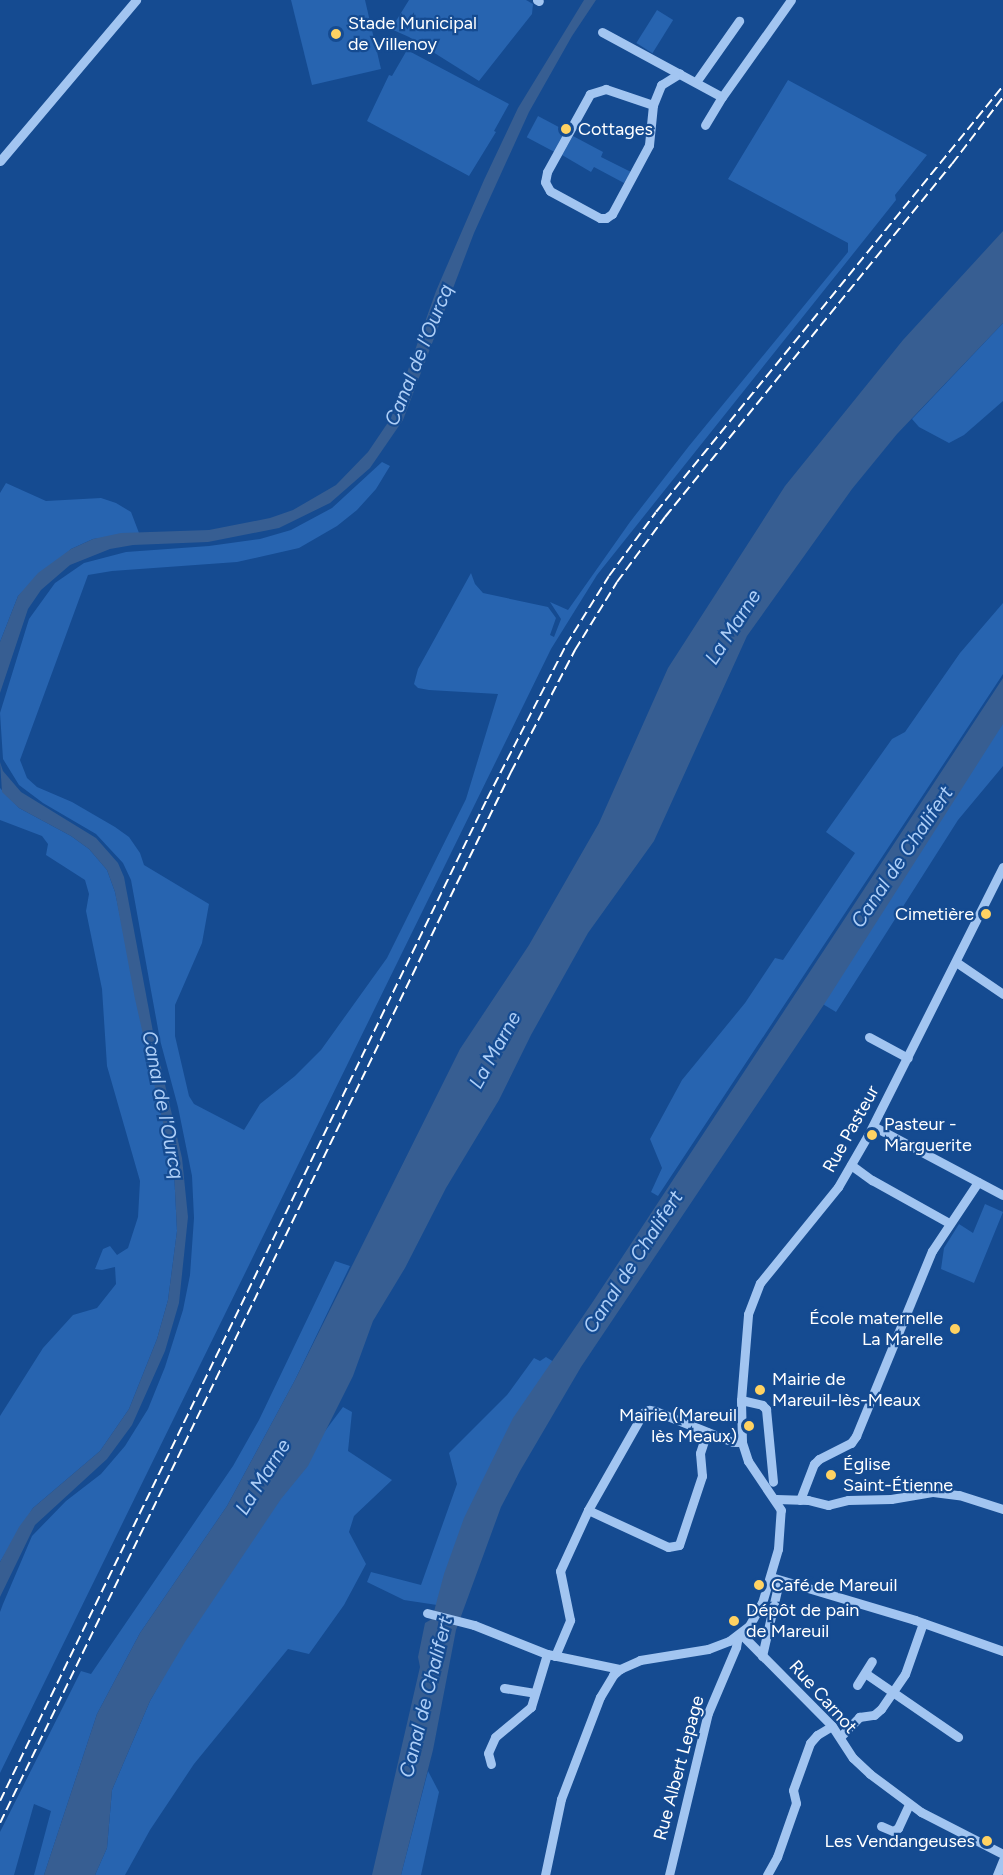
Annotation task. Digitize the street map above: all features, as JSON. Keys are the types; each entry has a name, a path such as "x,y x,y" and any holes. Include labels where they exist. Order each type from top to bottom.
{"street":[{"path":"0,161 136,0"},
{"path":"705,125 722,97 791,0"},
{"path":"696,82 739,21"},
{"path":"602,32 722,97"},
{"path":"653,105 606,89 590,94 547,172 545,182 550,190 600,218 606,218 612,214 649,145 653,105 662,85 680,73"},
{"name":"Rue Pasteur","path":"742,1442 741,1387 745,1330 760,1284 838,1187 851,1165 999,883 1003,867"},
{"path":"956,962 1003,994"},
{"path":"869,1037 908,1058"},
{"path":"873,1126 1003,1195"},
{"path":"851,1165 872,1180 949,1223"},
{"path":"800,1500 819,1459 851,1443 856,1436 926,1266 949,1223 978,1182"},
{"path":"741,1400 766,1409 773,1482"},
{"path":"491,1764 489,1747 499,1731 522,1717 531,1707 551,1655 570,1620 560,1571 588,1510 643,1413 649,1410 733,1442 742,1442 748,1461 776,1499 781,1519 775,1579 762,1656"},
{"path":"588,1510 668,1546 679,1545 702,1476 700,1453 707,1432"},
{"path":"776,1499 828,1505 848,1500 891,1499 933,1492 959,1495 1003,1509"},
{"path":"775,1579 923,1623 1003,1651"},
{"name":"Rue Albert Lepage","path":"670,1874 708,1713 739,1635 755,1617 775,1579"},
{"path":"427,1613 469,1623 551,1655 620,1669"},
{"path":"840,1737 859,1717 874,1715 881,1709 906,1674 923,1623"},
{"path":"545,1875 561,1799 576,1757 600,1697 620,1669 640,1660 708,1649 739,1635"},
{"name":"Rue Carnot","path":"739,1635 832,1726 853,1758 870,1774 909,1804 1003,1854"},
{"path":"857,1685 873,1661"},
{"path":"865,1673 958,1737"},
{"path":"504,1688 535,1693"},
{"path":"767,1875 777,1857 796,1803 793,1790 810,1743 817,1735 832,1726"},
{"path":"881,1826 893,1832 898,1828 909,1804"},
{"path":"997,1875 1003,1860"}],"shaded area":[{"name":"Stade Municipal de Villenoy","path":"291,0 365,0 381,69 312,85"},
{"path":"409,0 526,0 533,4 532,14 479,81 409,37 391,29"},
{"path":"657,10 673,20 652,53 636,43"},
{"path":"407,50 509,104 494,131 496,132 469,176 367,121 389,75 392,76"},
{"path":"788,80 927,155 895,195 896,200 597,575 551,649 0,1773 0,1612 32,1536 66,1501 101,1474 125,1446 148,1409 165,1367 183,1310 190,1275 194,1218 192,1176 178,1107 160,1040 131,880 123,863 96,834 43,803 19,785 3,759 0,713 29,619 55,583 84,563 126,552 209,546 260,539 291,530 332,508 382,462 390,466 376,489 357,510 337,526 299,548 237,562 112,571 88,575 20,760 27,778 37,787 72,802 115,827 129,837 140,853 144,865 209,904 202,943 175,1005 175,1036 189,1096 194,1104 244,1130 260,1104 295,1076 321,1050 387,958 466,799 498,694 429,690 418,688 414,684 418,669 471,573 475,584 483,593 548,607 556,618 550,635 554,637 561,619 550,602 568,610 630,522 689,446 848,252 848,243 728,179"},
{"path":"538,116 566,131 555,152 527,137"},
{"path":"573,136 603,152 601,157 631,172 624,183 594,167 591,172 562,155"},
{"path":"1003,323 1003,401 964,435 949,443 919,427 912,419"},
{"path":"6,483 46,501 101,498 116,503 131,512 139,533 93,539 71,549 18,596 0,642 0,493"},
{"path":"1003,603 1003,674 658,1196 651,1192 662,1168 650,1139 682,1080 745,1003 775,958 783,960 855,853 826,832 892,739 905,732 960,653"},
{"path":"1003,720 1003,766 958,820 836,1012 821,1003"},
{"path":"0,788 19,808 71,836 89,849 107,870 115,892 174,1171 177,1231 168,1300 157,1339 129,1409 100,1451 33,1508 0,1562 0,1416 43,1348 73,1315 97,1308 116,1284 115,1267 95,1269 103,1249 110,1246 117,1255 128,1248 138,1217 140,1181 107,1066 102,989 86,911 89,894 85,880 46,855 48,844 42,836 0,820"},
{"path":"985,1204 1003,1212 974,1283 941,1269 944,1248 959,1224 973,1233"},
{"path":"335,1261 350,1266 295,1380 227,1506 140,1633 97,1714 44,1875 34,1875 51,1811 34,1804 14,1875 0,1875 0,1832 81,1671 91,1674 233,1466 259,1420"},
{"path":"546,1357 557,1364 437,1605 404,1600 367,1582 371,1572 421,1585 457,1484 449,1453 507,1395 534,1358 540,1361"},
{"path":"343,1407 352,1412 348,1451 392,1480 354,1516 349,1532 366,1564 344,1605 309,1654 288,1649 194,1764 150,1830 125,1875 95,1875 107,1848 112,1790 150,1701 207,1600 283,1487"},
{"path":"428,1771 439,1792 421,1875 401,1875"}],"water":[{"name":"Canal de l'Ourcq","path":"584,0 596,0 572,36 529,112 474,233 403,420 370,468 330,503 279,528 208,542 133,545 110,549 70,565 41,590 28,609 0,693 0,642 18,596 38,573 71,549 93,539 121,533 209,530 270,518 293,510 336,485 368,452 391,418 436,291 518,108"},
{"name":"La Marne","path":"1003,231 1003,323 897,434 852,489 747,636 654,841 588,933 531,1035 499,1100 446,1188 405,1268 373,1321 353,1376 308,1466 281,1499 185,1642 150,1701 112,1790 107,1848 95,1875 44,1875 97,1714 140,1633 227,1506 295,1380 460,1049 529,945 599,823 668,668 785,486 903,340"},
{"name":"Canal de Chalifert","path":"1003,678 1003,724 823,1006 581,1367 501,1507 456,1630 433,1750 401,1875 372,1875 420,1667 418,1657 425,1623 432,1619 444,1574 464,1518 513,1418 592,1303"},
{"name":"Canal de l'Ourcq","path":"0,762 3,771 21,792 96,838 118,863 124,877 154,1037 182,1158 188,1217 179,1303 165,1351 132,1425 107,1459 35,1525 0,1597 0,1562 19,1527 33,1508 100,1451 129,1409 157,1339 168,1300 177,1231 174,1171 135,999 115,892 107,870 89,849 71,836 19,808 2,792"}],"railway":[{"path":"0,1801 487,799 566,645 609,576 656,512 1003,86"},
{"path":"0,1823 511,772 575,650 617,582 665,517 952,164 1003,97"}],"place":[{"name":"Stade Municipal de Villenoy","path":"336,34"},
{"name":"Cottages","path":"566,129"},
{"name":"Cimetière","path":"986,914"},
{"name":"Pasteur - Marguerite","path":"872,1135"},
{"name":"École maternelle La Marelle","path":"955,1329"},
{"name":"Mairie de Mareuil-lès-Meaux","path":"760,1390"},
{"name":"Mairie (Mareuil lès Meaux)","path":"749,1426"},
{"name":"Église Saint-Étienne","path":"831,1475"},
{"name":"Café de Mareuil","path":"759,1585"},
{"name":"Dépôt de pain de Mareuil","path":"734,1621"},
{"name":"Les Vendangeuses","path":"987,1841"}]}
